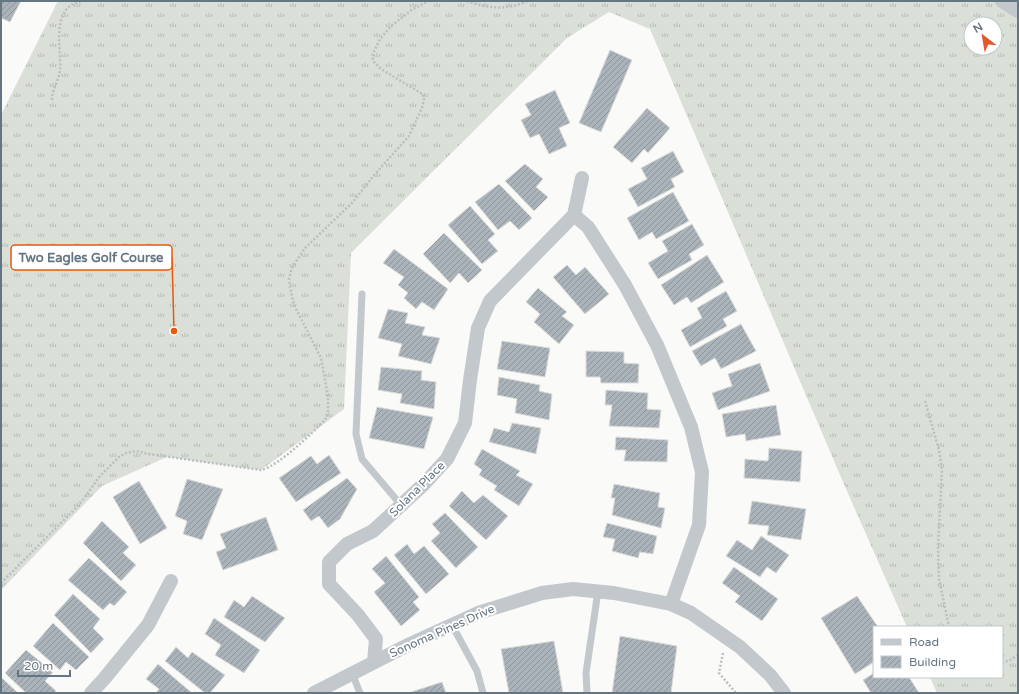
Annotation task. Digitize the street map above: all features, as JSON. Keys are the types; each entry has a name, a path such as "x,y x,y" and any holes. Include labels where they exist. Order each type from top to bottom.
{"street":[{"path":"1002,1 1018,11"},
{"path":"582,178 574,215 588,227 625,285 657,345 692,426 702,472 699,525 670,604"},
{"name":"Solana Place","path":"374,662 376,639 358,615 329,584 329,562 347,544 373,531 423,485 447,459 465,423 478,328 490,301 574,215"},
{"path":"91,693 148,625 171,581"},
{"name":"Sonoma Pines Drive","path":"314,693 410,644 478,613 542,592 573,590 614,593 670,604 691,613 740,647 770,675 784,693"}],"lane":[{"path":"362,294 356,434 362,459 402,505"},
{"path":"587,693 586,673 598,591"},
{"path":"452,625 477,671 484,693"},
{"path":"352,673 360,693"}],"path":[{"path":"52,100 52,93 60,72 58,41 61,21 70,6 74,3 83,1"},
{"path":"167,457 262,470 280,460 326,420 328,413 328,396 321,358 316,345 306,330 294,305 289,278 294,264 304,250 352,203 375,174 410,136 422,108 424,95 381,69 374,62 372,56 380,39 391,26 413,9 429,1"},
{"path":"467,1 481,6 493,7 516,5 527,1"},
{"path":"925,401 939,450 942,469 938,548 939,579 949,626"},
{"path":"1,583 76,508 100,476 119,457 126,453 136,451 208,465 247,470 167,457"},
{"path":"727,637 719,673 736,693"},
{"path":"1003,663 1018,655"}],"green space":[{"path":"58,1 1018,1 1017,693 937,693 930,678 1003,678 1003,626 907,626 843,482 650,29 609,12 567,38 351,253 344,409 261,470 167,457 102,486 1,590 1,115"}],"building":[{"path":"1,1 21,1 10,22 1,18"},
{"path":"610,50 632,60 601,132 579,123"},
{"path":"555,90 570,123 559,128 567,146 549,154 539,134 530,138 521,120 531,115 525,104"},
{"path":"647,108 670,128 648,153 644,149 632,163 613,147"},
{"path":"673,151 684,172 671,179 675,187 638,207 628,189 647,179 641,168"},
{"path":"525,164 543,179 536,187 548,197 534,211 505,181"},
{"path":"499,184 532,218 519,230 510,221 498,230 475,202"},
{"path":"673,192 689,221 656,239 652,232 639,240 627,218"},
{"path":"470,206 495,234 488,240 498,251 482,264 448,225"},
{"path":"692,224 704,245 689,254 692,260 658,279 648,263 668,251 662,241"},
{"path":"444,233 482,270 468,283 459,273 450,283 423,254"},
{"path":"394,249 448,289 434,310 422,302 416,309 404,298 408,293 398,285 404,277 383,263"},
{"path":"707,255 724,282 691,303 687,297 674,305 661,285"},
{"path":"567,265 576,275 585,267 609,294 585,314 553,277"},
{"path":"538,288 567,312 562,316 574,325 559,344 534,322 540,314 526,302"},
{"path":"726,291 737,311 723,319 727,326 690,347 681,330 702,318 697,308"},
{"path":"388,309 408,313 405,323 425,327 422,335 440,338 431,364 398,356 402,344 378,338"},
{"path":"741,324 756,351 721,369 715,358 701,366 692,351"},
{"path":"502,341 550,348 545,377 497,369"},
{"path":"586,351 624,352 624,363 639,364 638,383 601,383 600,377 586,377"},
{"path":"760,363 770,391 718,410 712,393 732,386 728,374"},
{"path":"381,367 422,371 421,380 436,382 434,409 400,403 402,394 378,390"},
{"path":"499,377 540,385 539,391 552,394 549,420 515,413 517,399 497,395"},
{"path":"606,390 648,393 647,409 661,410 659,428 609,426 612,405 605,405"},
{"path":"776,405 781,435 746,441 745,434 726,437 722,414"},
{"path":"377,407 433,417 424,449 369,438"},
{"path":"512,423 541,428 536,454 489,442 494,428 509,432"},
{"path":"616,437 668,440 667,462 624,461 626,450 615,450"},
{"path":"769,448 802,451 800,482 744,478 745,459 768,461"},
{"path":"482,449 520,471 516,475 533,484 519,506 494,490 497,486 479,475 482,470 474,464"},
{"path":"329,455 341,473 296,502 279,478 311,456 317,464"},
{"path":"347,478 357,489 340,519 328,528 319,516 311,521 303,510"},
{"path":"187,479 223,489 202,540 183,534 187,521 175,516"},
{"path":"139,481 167,528 140,544 113,497"},
{"path":"614,484 660,493 658,507 665,508 661,528 612,515 615,498 611,498"},
{"path":"462,491 474,503 483,495 508,516 486,540 449,506"},
{"path":"752,501 806,509 801,540 767,535 769,526 748,524"},
{"path":"445,513 478,547 456,568 431,541 440,533 432,524"},
{"path":"266,517 278,550 223,570 216,552 226,548 220,534"},
{"path":"102,521 129,547 123,553 136,565 121,581 83,543"},
{"path":"607,523 657,536 653,554 640,552 638,558 612,551 615,539 603,537"},
{"path":"761,536 789,555 776,573 767,567 760,577 726,556 737,540 752,550"},
{"path":"407,544 414,554 424,546 449,574 426,594 394,555"},
{"path":"386,556 419,597 413,602 420,610 401,626 374,592 385,583 372,569"},
{"path":"89,558 127,592 114,606 110,603 103,610 68,580"},
{"path":"734,567 778,599 762,621 735,602 740,596 722,583"},
{"path":"73,594 100,619 93,628 104,639 91,653 54,615"},
{"path":"252,596 285,618 265,642 224,617 234,600 244,607"},
{"path":"857,596 877,626 873,626 873,663 855,674 821,618"},
{"path":"214,618 260,650 244,673 215,655 221,645 205,634"},
{"path":"53,623 89,657 76,670 66,662 60,670 33,646"},
{"path":"620,636 677,646 671,693 612,693"},
{"path":"554,641 563,693 509,693 501,649"},
{"path":"176,647 188,658 192,652 225,675 210,693 205,693 165,661"},
{"path":"26,650 53,672 45,681 56,691 54,693 26,693 5,673"},
{"path":"158,664 192,693 156,693 159,689 146,679"},
{"path":"873,674 873,678 910,678 919,693 871,693 863,680"},
{"path":"1,677 18,693 1,693"},
{"path":"442,682 446,693 408,693"}],"place":[{"name":"Two Eagles Golf Course","path":"174,331"}]}
